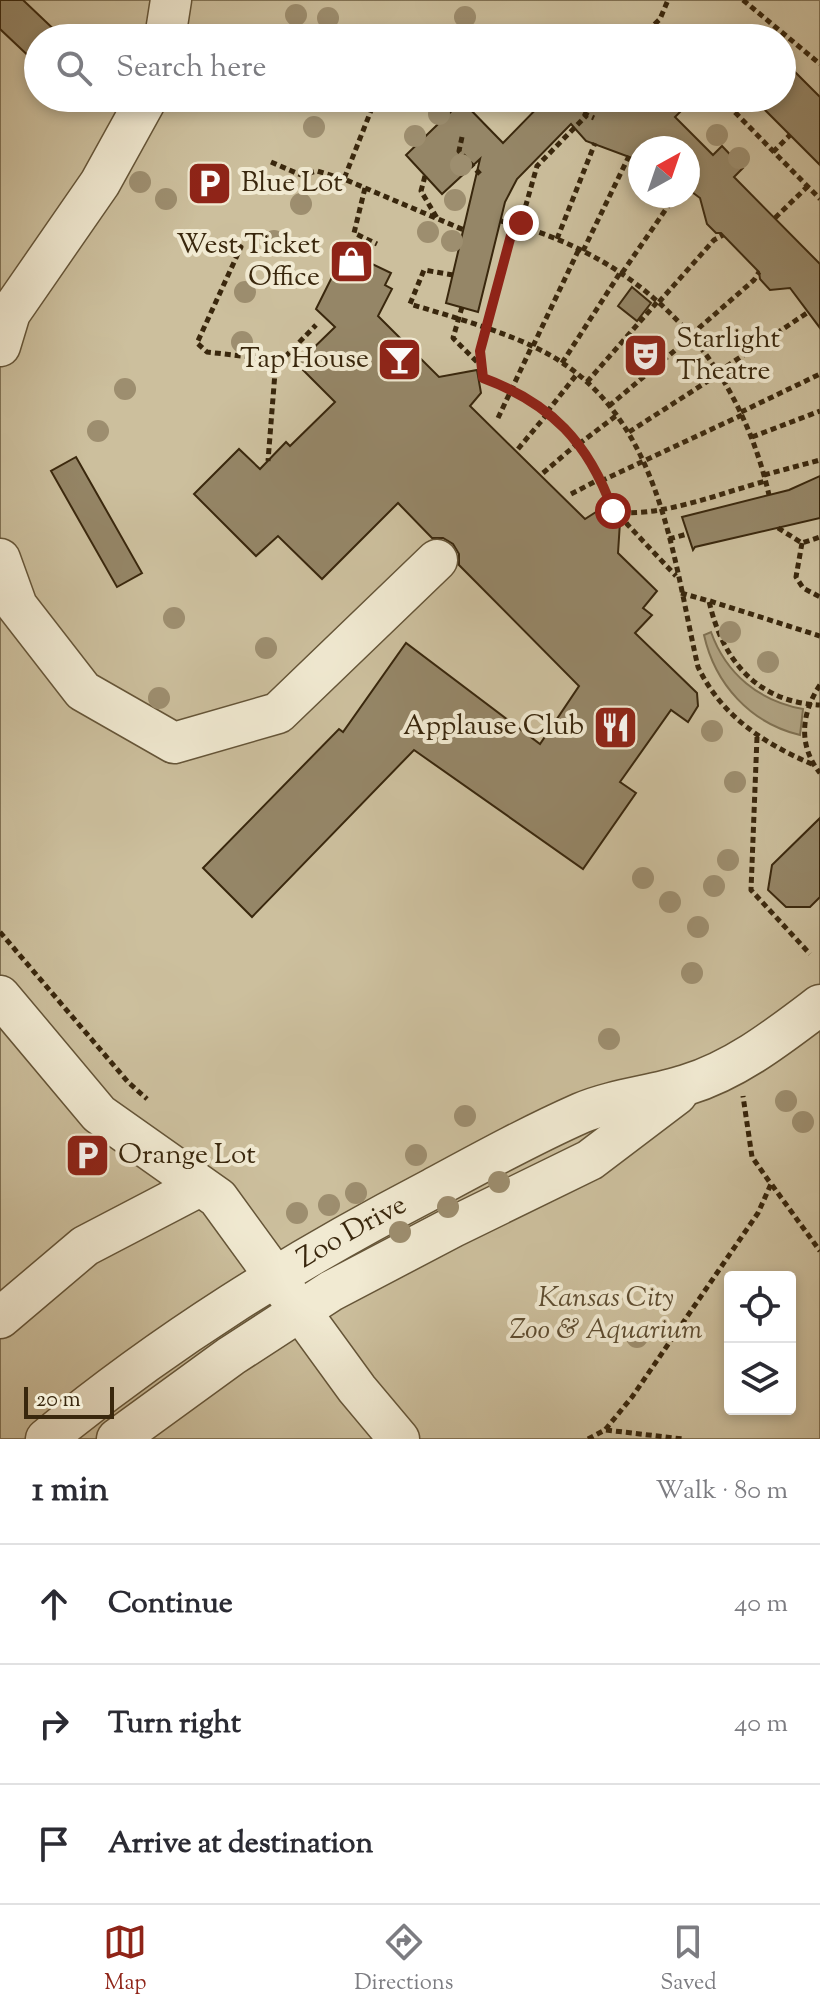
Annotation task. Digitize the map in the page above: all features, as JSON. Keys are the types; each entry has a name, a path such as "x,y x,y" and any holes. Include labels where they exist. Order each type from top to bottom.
{"street":[{"path":"167,24 171,0"},
{"path":"0,346 10,313 100,183 139,112"},
{"path":"0,559 17,606 83,691 174,743 278,713 437,560"},
{"path":"0,996 99,1114 218,1198 357,1389 399,1439"},
{"name":"Zoo Drive","path":"46,1439 102,1392 219,1310 357,1228 583,1112 688,1085 727,1068 820,1005"},
{"name":"Zoo Drive","path":"117,1439 231,1356 331,1291 590,1160 688,1085"},
{"path":"0,1318 85,1246 200,1186"}],"path":[{"path":"655,24 668,0"},
{"path":"743,0 770,24"},
{"path":"796,45 820,64"},
{"path":"344,179 370,112"},
{"path":"734,112 820,199"},
{"path":"594,118 585,114 537,166 485,329 480,351 483,378 548,412 578,444 600,480 613,511 623,513 662,509 820,460"},
{"path":"773,152 790,135"},
{"path":"462,137 459,151 480,174"},
{"path":"557,239 595,143"},
{"path":"498,418 628,158"},
{"path":"271,162 301,175 317,171 344,179 464,230"},
{"path":"425,176 421,191 438,219"},
{"path":"775,218 808,186"},
{"path":"365,188 354,233 377,244"},
{"path":"562,363 667,208"},
{"path":"501,221 581,250 621,273 658,301 691,335 719,373 742,413 769,495"},
{"path":"587,382 714,240 723,235"},
{"path":"230,240 241,247 197,343 207,352 276,360 284,358 316,325"},
{"path":"453,275 424,270 410,304 532,346 587,382 617,415 645,460 662,509 698,667 705,681 728,711 757,736 814,765"},
{"path":"609,406 754,280 759,272"},
{"path":"462,307 453,338 482,367"},
{"path":"629,432 807,313"},
{"path":"268,461 276,360"},
{"path":"518,449 577,374"},
{"path":"571,494 820,374"},
{"path":"752,437 820,411"},
{"path":"543,473 617,415"},
{"path":"623,513 627,524 678,578"},
{"path":"778,528 802,543"},
{"path":"669,539 687,534"},
{"path":"802,543 820,537"},
{"path":"802,543 796,577 803,588 820,597"},
{"path":"681,593 820,636"},
{"path":"709,601 716,630 736,665 771,692 820,705"},
{"path":"820,685 809,704 804,735 814,765 820,773"},
{"path":"757,736 751,890 810,954"},
{"path":"0,932 128,1082 147,1099"},
{"path":"743,1095 752,1157 820,1251"},
{"path":"588,1439 605,1430 632,1397 758,1213 771,1184"},
{"path":"605,1430 683,1439"}],"green space":[{"name":"Kansas City Zoo & Aquarium","path":"0,0 820,0 820,1439 0,1439"}],"shaded area":[{"path":"711,632 726,661 746,683 772,700 803,709 800,735 765,721 737,699 709,653 704,635"}],"building":[{"path":"0,0 23,0 48,24 24,24 24,52 0,29"},
{"path":"796,73 820,97 820,165 767,112 796,112"},
{"path":"451,112 473,112 503,143 533,112 680,112 675,117 694,136 628,136 628,157 586,141 571,124 517,179 505,202 478,312 446,303 480,159 442,194 406,155"},
{"path":"700,142 713,155 722,146 743,168 734,177 820,264 820,328 790,288 770,290 760,279 759,272 721,233 716,233 707,224 700,198"},
{"path":"345,251 391,273 385,285 392,289 378,316 439,377 477,370 481,393 470,406 585,519 596,512 614,514 620,522 618,553 657,591 643,608 652,615 635,633 697,693 698,706 688,722 671,710 620,782 636,793 583,869 414,750 252,917 203,868 339,729 343,732 406,643 540,744 579,686 459,565 459,554 453,544 443,538 432,538 398,503 322,579 278,536 256,556 194,494 239,449 260,469 286,442 290,446 335,402 297,364 335,327 316,309"},
{"path":"632,287 651,303 637,321 618,306"},
{"path":"76,457 142,573 117,587 51,471"},
{"path":"820,476 820,518 695,547 693,550 682,517 789,490"},
{"path":"820,818 820,897 810,907 786,907 768,890 772,865"}],"place":[{"name":"Blue Lot","path":"210,184"},
{"name":"West Ticket Office","path":"351,262"},
{"name":"Starlight Theatre","path":"645,356"},
{"name":"Tap House","path":"400,360"},
{"name":"Applause Club","path":"615,727"},
{"name":"Orange Lot","path":"87,1156"}],"route":[{"path":"521,223 520,226 514,224 480,351 483,378 534,402 564,427 595,468 613,511"}]}
